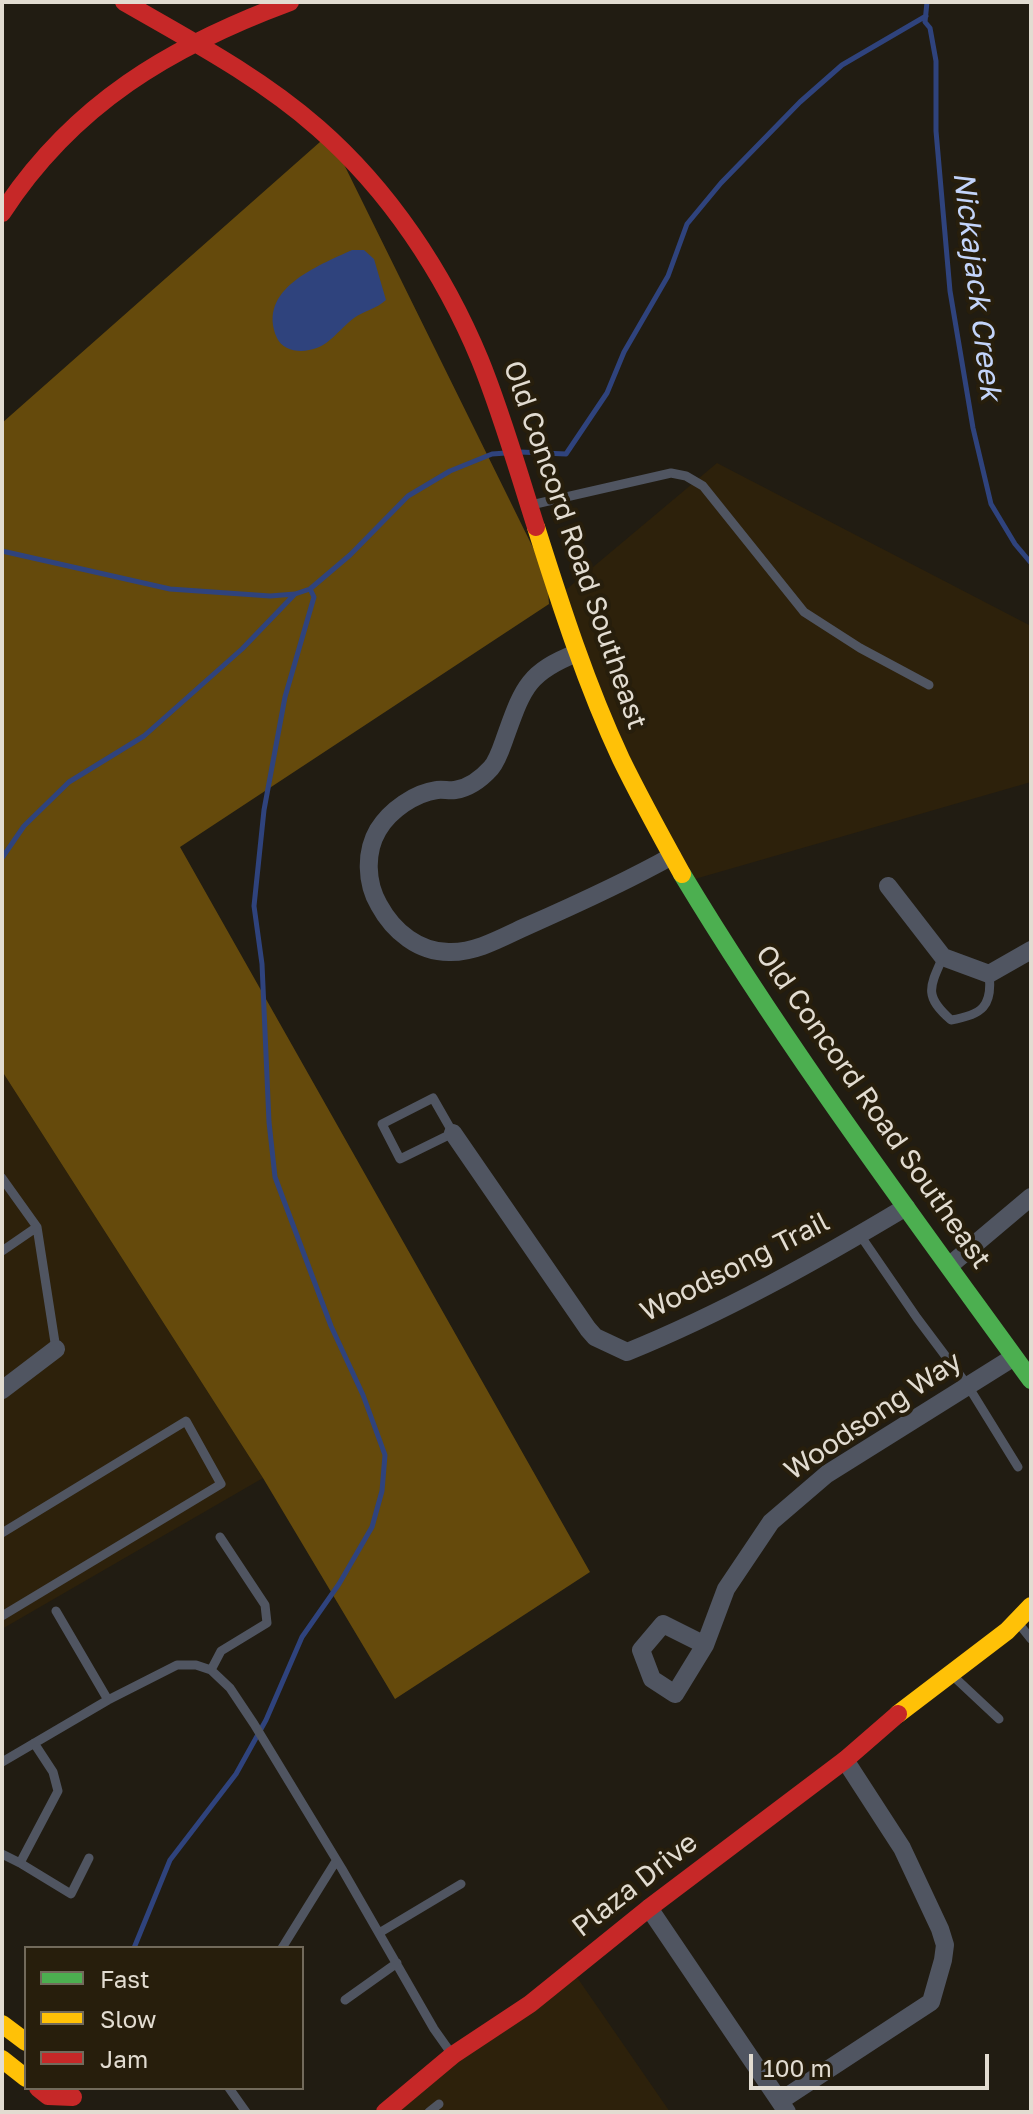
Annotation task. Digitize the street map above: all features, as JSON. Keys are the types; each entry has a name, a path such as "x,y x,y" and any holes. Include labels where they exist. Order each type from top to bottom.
{"street":[{"name":"Old Concord Road Southeast","path":"124,2 290,104 339,147 404,224 450,295 475,348 577,653 614,742 672,856 776,1023 843,1123 1031,1380"},
{"path":"2,213 40,163 82,120 140,74 193,42 290,2"},
{"path":"577,653 540,671 527,686 493,766 475,782 456,790 437,790 414,797 394,811 379,829 370,851 369,875 375,899 387,920 404,936 425,948 448,953 472,950 583,902 672,856"},
{"path":"888,886 943,957 989,974 1031,950"},
{"name":"Woodsong Trail","path":"453,1133 588,1329 595,1337 627,1352 682,1330 860,1235 906,1207"},
{"path":"949,1266 1031,1197"},
{"path":"2,1390 56,1349"},
{"name":"Woodsong Way","path":"705,1645 663,1624 641,1650 652,1679 675,1694 705,1645 726,1589 771,1522 827,1474 1014,1357"},
{"name":"Plaza Drive","path":"385,2112 453,2055 530,2004 649,1908 845,1760 916,1699 952,1675 1031,1606"},
{"path":"649,1908 783,2106 931,2002 945,1945 940,1929 902,1848 845,1760"},
{"path":"2,2024 24,2040"},
{"path":"2,2059 24,2076"},
{"path":"40,2090 48,2096 71,2092 91,2112"}],"lane":[{"path":"526,498 671,473 686,476 703,486 804,612 860,648 929,685"},
{"path":"943,957 930,986 935,1006 951,1020 968,1017 983,1008 991,994 989,974"},
{"path":"433,1098 453,1133 400,1159 382,1124 433,1098"},
{"path":"2,1178 37,1227 56,1349"},
{"path":"2,1251 37,1227"},
{"path":"860,1235 968,1386 1018,1467"},
{"path":"2,1533 186,1421 221,1484 2,1616"},
{"path":"211,1670 221,1651 267,1623 265,1605 220,1537"},
{"path":"56,1611 108,1700"},
{"path":"1017,1621 1031,1639"},
{"path":"2,1762 108,1700 177,1665 196,1665 211,1670 230,1688 254,1724 434,2029 453,2055"},
{"path":"952,1675 999,1719"},
{"path":"20,1863 58,1791 53,1772 34,1743"},
{"path":"2,1854 71,1894 89,1858"},
{"path":"283,1946 336,1861"},
{"path":"379,1933 461,1884"},
{"path":"345,2000 397,1963"},
{"path":"230,2090 246,2112"},
{"path":"429,2112 439,2104"}],"shaded area":[{"path":"329,134 547,576 549,604 180,847 590,1572 395,1699 263,1478 2,1071 2,423"},
{"path":"717,463 1031,626 1031,782 688,881 549,604"},
{"path":"2,1071 263,1478 2,1629"},
{"path":"572,1970 670,2112 378,2112"}],"water":[{"path":"352,250 364,250 374,259 386,300 354,318 328,342 316,348 300,351 282,345 273,321 275,306 283,293 308,272"}],"waterway":[{"name":"Nickajack Creek","path":"927,2 925,22 930,28 936,61 936,131 950,291 973,428 991,504 1015,544 1031,563"},
{"path":"520,452 566,454 607,393 624,352 668,276 687,224 721,183 800,102 842,65 926,16"},
{"path":"2,551 170,589 270,596 295,594 310,589 350,555 408,496 450,471 492,454 506,453"},
{"path":"135,1946 170,1860 236,1774 266,1720 302,1637 339,1584 372,1527 382,1491 385,1455 363,1395 331,1326 275,1177 269,1122 262,964 254,906 264,810 285,697 314,597 310,589"},
{"path":"2,858 24,826 69,782 144,736 242,649 294,595"}],"traffic: fast":[{"path":"682,874 807,1068 1031,1380"}],"traffic: slow":[{"path":"536,527 608,731 682,874"},
{"path":"898,1714 1007,1631 1031,1606"},
{"path":"2,2024 24,2040"},
{"path":"2,2059 24,2076"}],"traffic: jam":[{"path":"124,2 224,60 296,110 344,152 391,206 432,265 466,328 496,401 536,527"},
{"path":"2,213 60,140 128,83 205,38 290,2"},
{"path":"385,2112 453,2055 530,2004 649,1908 845,1760 898,1714"},
{"path":"40,2090 48,2096 73,2097"}]}
